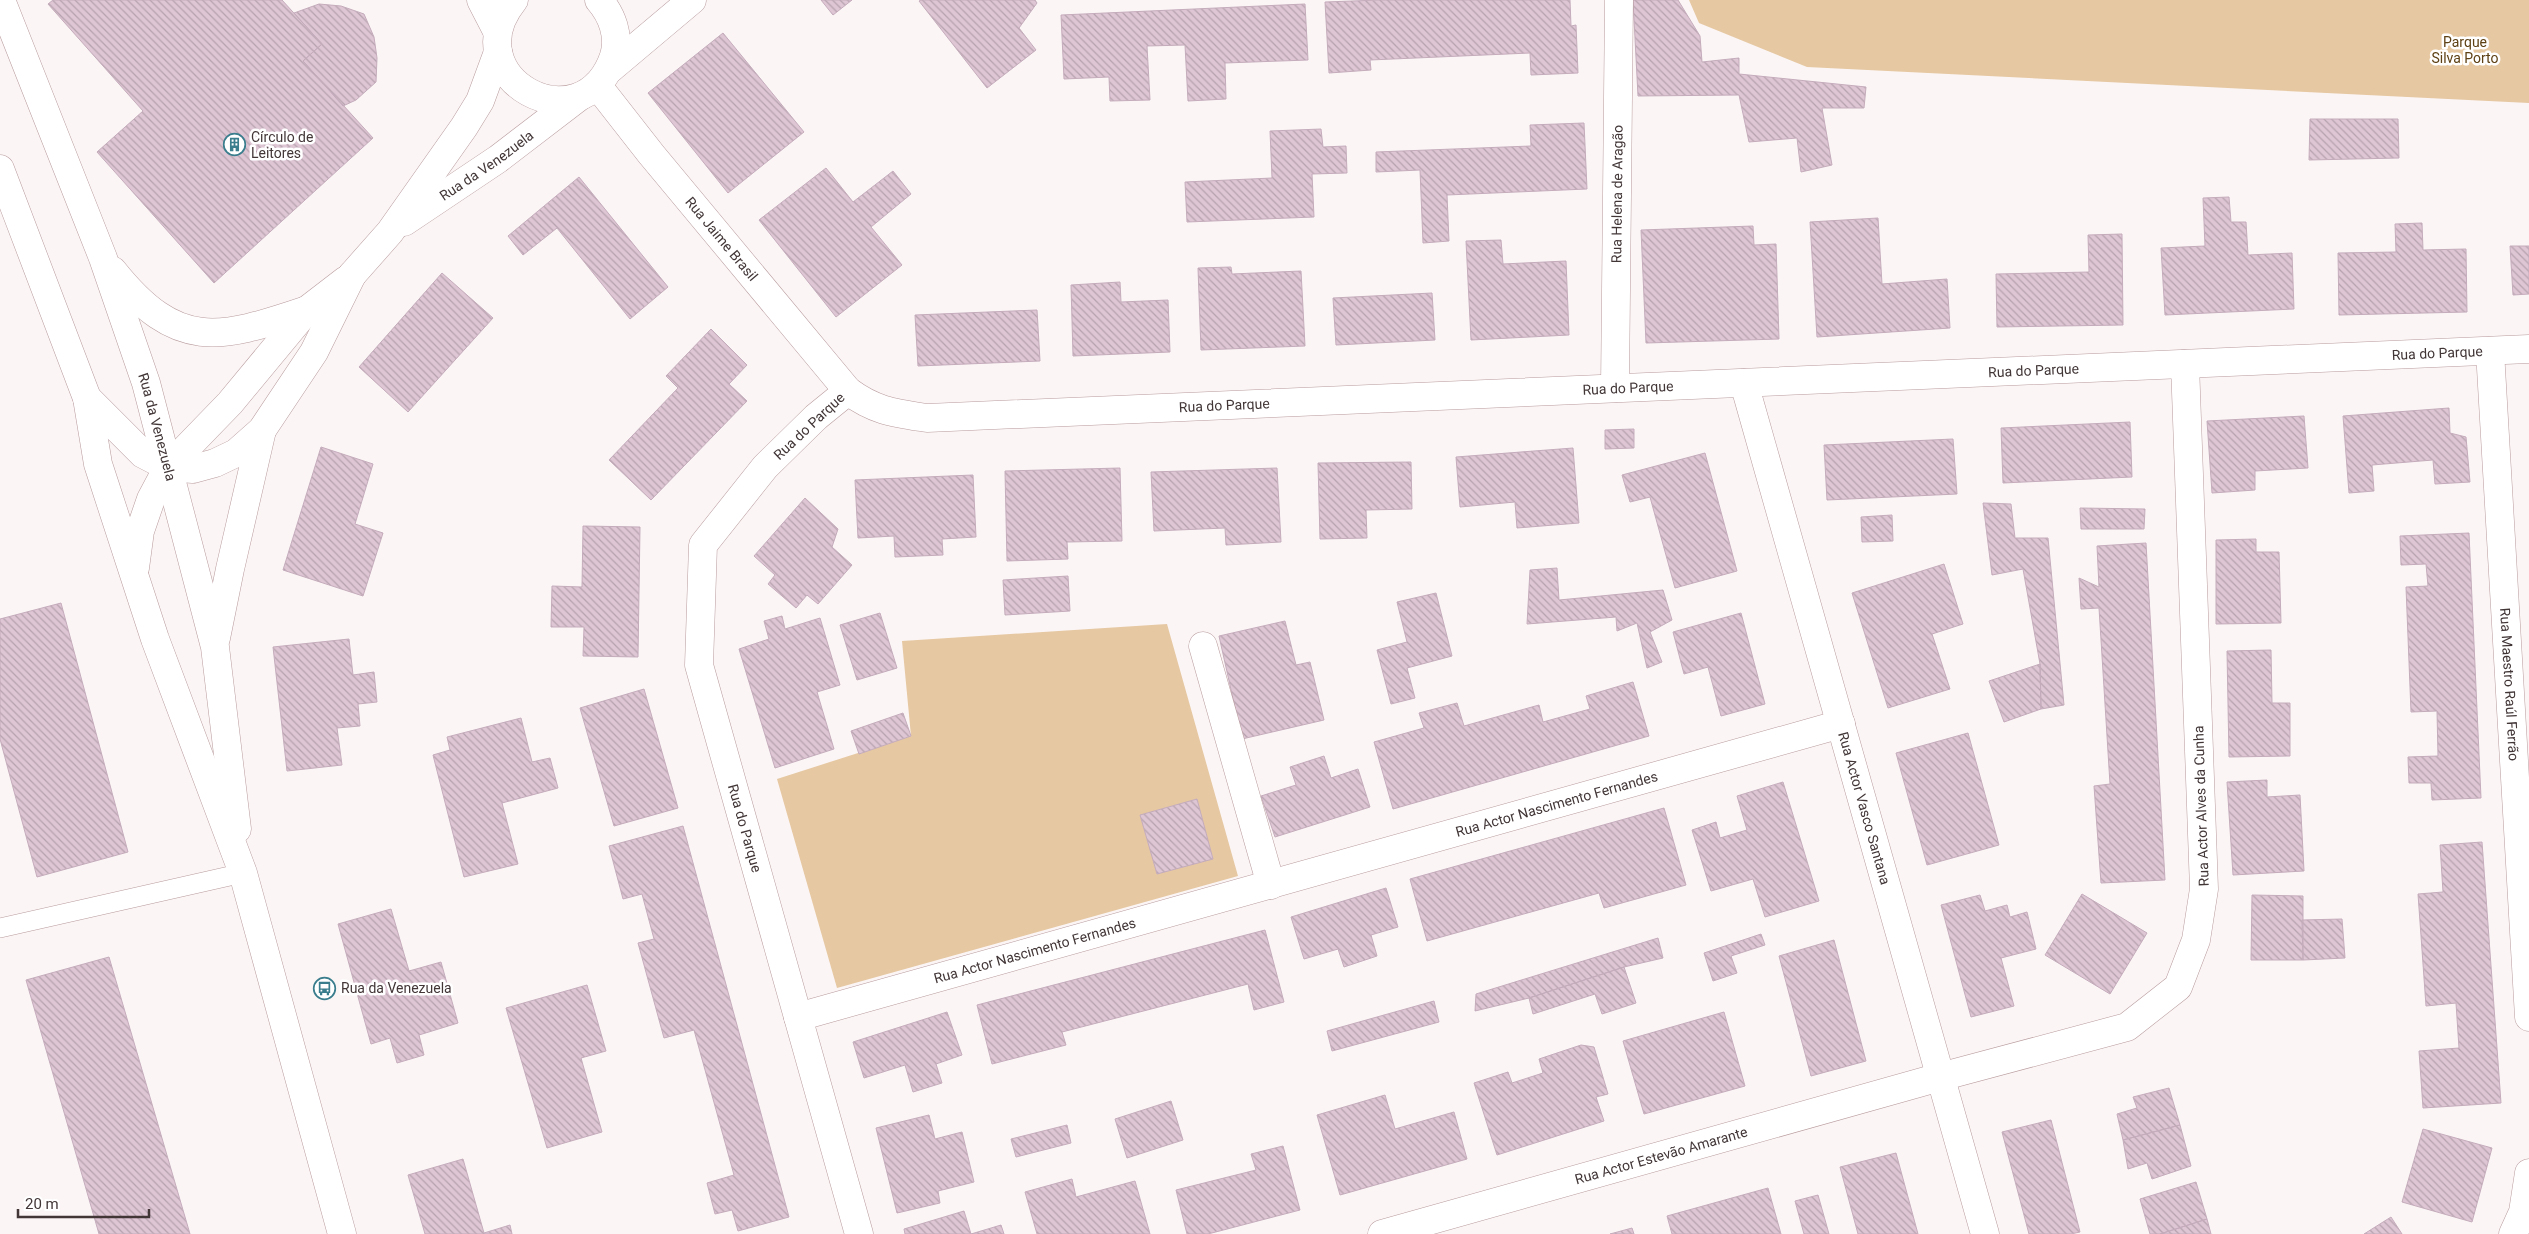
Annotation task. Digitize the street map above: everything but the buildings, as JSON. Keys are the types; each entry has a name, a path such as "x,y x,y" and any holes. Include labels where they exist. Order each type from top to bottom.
{"street":[{"name":"Rua da Venezuela","path":"1,0 102,258 146,383 215,647 243,873"},
{"path":"481,0 498,42 506,73 520,88 538,98 559,101 595,84 616,49 615,28 607,9 599,0"},
{"name":"Rua da Venezuela","path":"352,275 390,232 464,127 480,101 498,42 504,12 514,0"},
{"name":"Rua da Venezuela","path":"390,232 498,159 595,84 692,0"},
{"name":"Rua Helena de Aragão","path":"1614,388 1619,0"},
{"name":"Rua Jaime Brasil","path":"595,84 848,391"},
{"name":"Rua da Venezuela","path":"0,169 87,398 98,464 134,575 155,638 243,873 342,1234"},
{"path":"102,258 128,290 154,314 181,328 201,332 228,333 256,327 307,310"},
{"path":"87,398 143,454 168,467 193,469 215,463 236,453 262,430 314,352 352,275"},
{"path":"134,575 140,531 151,499 168,467 230,403 307,310 352,275"},
{"name":"Rua do Parque","path":"859,1234 699,666 702,545 766,467 816,417 848,391 866,404 885,412 926,418 2529,349"},
{"name":"Rua Maestro Raúl Ferrão","path":"2490,350 2529,1017"},
{"name":"Rua Actor Alves da Cunha","path":"1940,1077 2127,1027 2178,987 2196,940 2204,889 2185,364"},
{"name":"Rua Actor Vasco Santana","path":"1744,383 1985,1234"},
{"path":"215,647 234,551 262,430"},
{"path":"1204,646 1271,885"},
{"name":"Rua Actor Nascimento Fernandes","path":"798,1017 1841,724"},
{"name":"Rua Actor Estevão Amarante","path":"1382,1234 1940,1077"},
{"path":"2513,1234 2523,1212 2529,1173"}],"lane":[{"path":"0,928 243,873"}],"green space":[{"name":"Parque Silva Porto","path":"1689,0 2529,0 2529,103 1807,67 1699,23"},
{"path":"1167,624 1238,876 837,988 777,779 911,736 902,641"}],"place":[{"name":"Círculo de Leitores","path":"235,145"},
{"name":"Rua da Venezuela","path":"325,988"}]}
